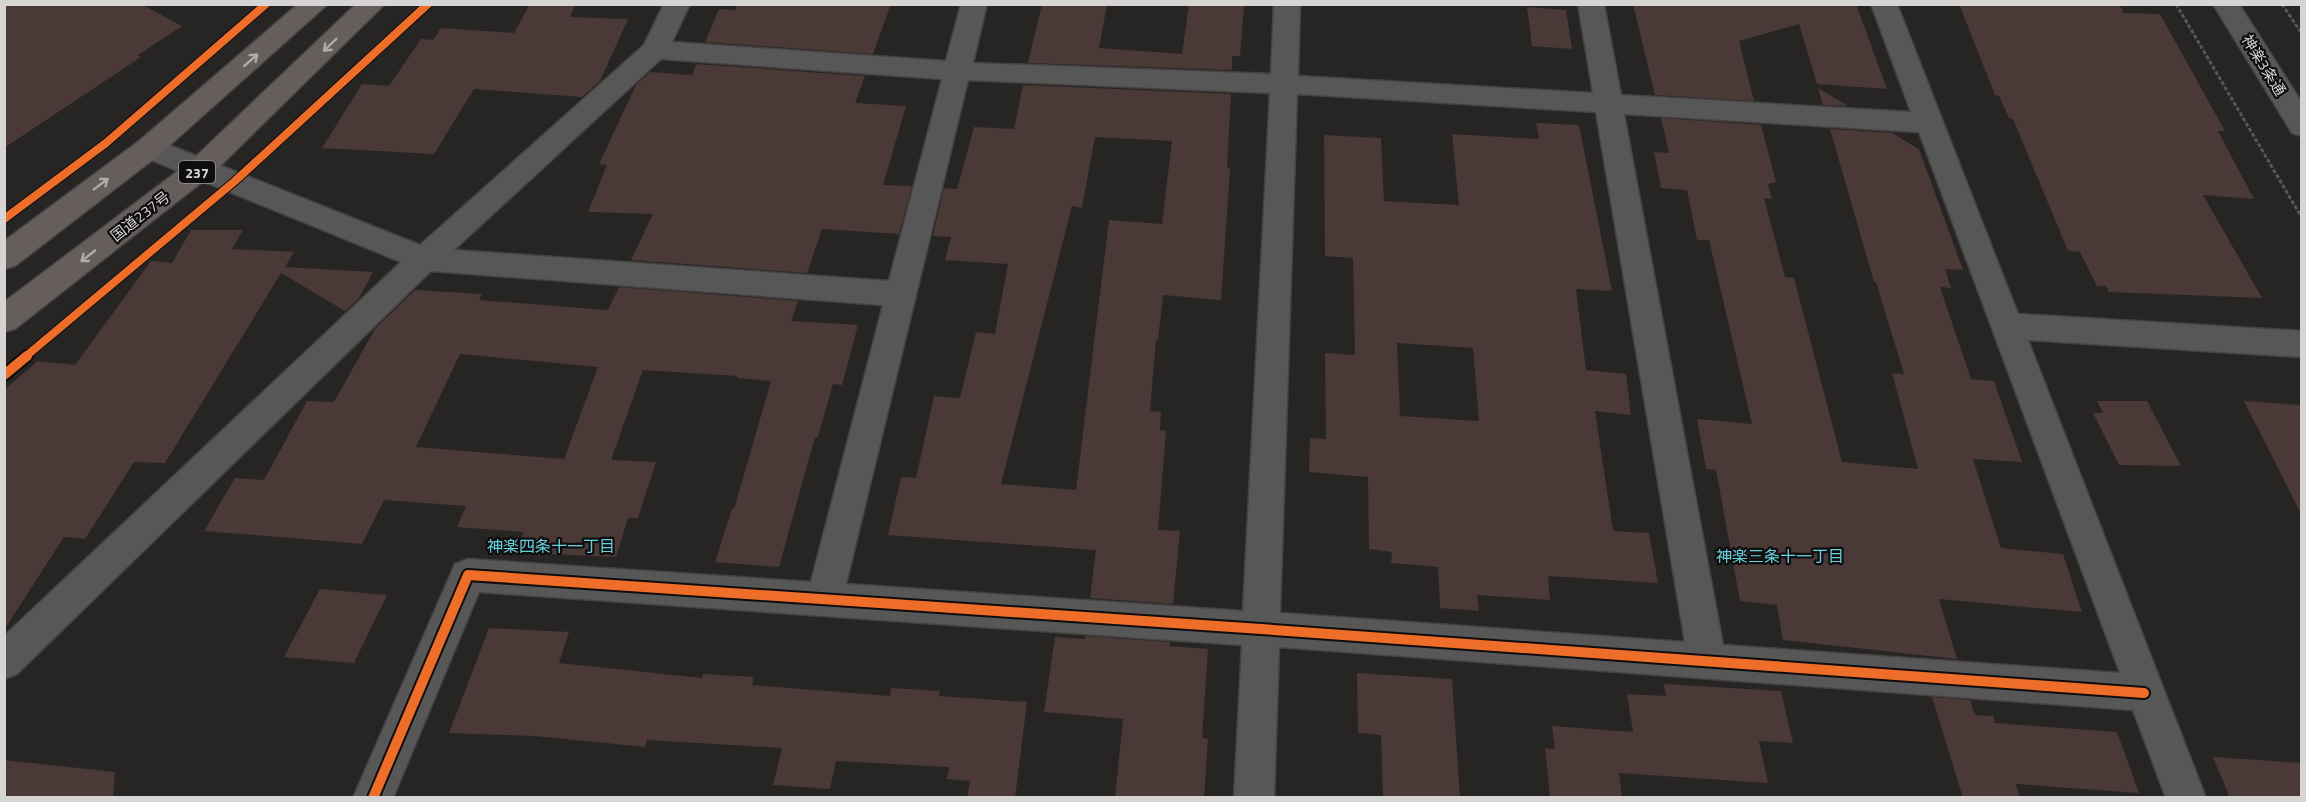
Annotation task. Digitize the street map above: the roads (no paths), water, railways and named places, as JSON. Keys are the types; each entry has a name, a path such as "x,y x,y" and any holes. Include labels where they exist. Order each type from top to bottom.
{"highway":[{"path":"4,258 149,148 315,4"},
{"name":"国道237号","path":"4,321 201,168 372,4"}],"street":[{"path":"4,662 424,259 655,50 677,4"},
{"path":"824,601 974,4"},
{"path":"1254,798 1287,4"},
{"path":"1592,4 1707,661"},
{"path":"1884,4 2008,326 2144,693 2186,798"},
{"name":"神楽3条通","path":"2226,4 2301,126"},
{"path":"655,50 958,71 1284,84 1930,123"},
{"path":"149,148 424,259 902,294"},
{"path":"2008,326 2301,344"},
{"path":"373,798 468,575 1262,629 2144,693"}],"district":[{"name":"神楽四条十一丁目","path":"551,546"},
{"name":"神楽三条十一丁目","path":"1780,556"}]}
